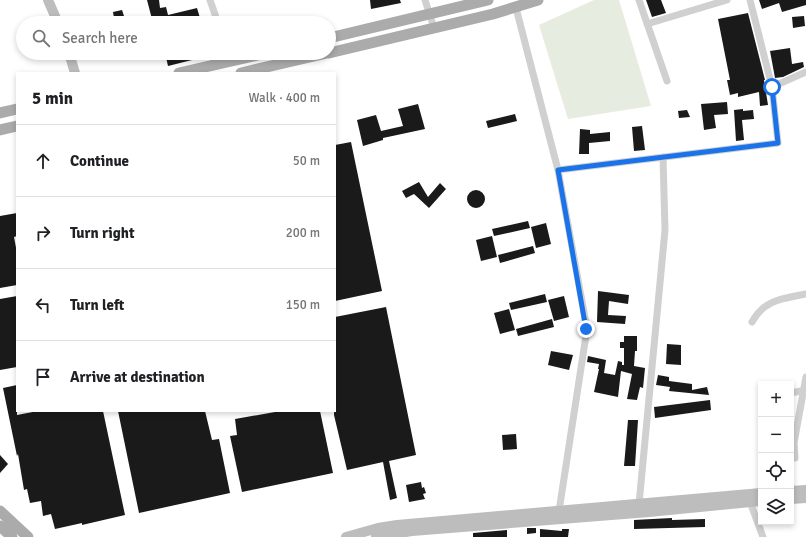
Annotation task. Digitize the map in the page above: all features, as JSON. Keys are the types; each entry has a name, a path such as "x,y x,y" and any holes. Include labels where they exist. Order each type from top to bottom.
{"main road":[{"path":"48,0 55,16"},
{"path":"336,36 488,0"},
{"path":"336,51 516,8 538,0"},
{"path":"71,60 75,72"},
{"path":"182,72 222,60"},
{"path":"246,72 291,60"},
{"path":"0,113 16,109"},
{"path":"0,130 16,126"},
{"path":"794,491 806,490"},
{"path":"346,537 378,528 398,525 758,493"},
{"path":"794,499 806,498"},
{"path":"376,537 412,531 649,512 758,501"},
{"path":"0,511 28,537"},
{"path":"0,526 12,537"}],"street":[{"path":"210,0 216,16"},
{"path":"425,0 434,28"},
{"path":"639,0 667,81"},
{"path":"647,24 727,0"},
{"path":"558,170 778,143 772,87 750,0"},
{"path":"516,8 558,170 586,329 558,511"},
{"path":"772,87 806,72"},
{"path":"639,504 665,230 663,157"},
{"path":"752,322 758,312 774,301 806,294"},
{"path":"795,458 794,443 805,390 806,377"},
{"path":"794,392 805,390"},
{"path":"750,502 763,537"}],"shaded area":[{"path":"594,0 619,0 651,106 568,119 539,25"}],"building":[{"path":"147,0 159,0 160,8 166,7 168,15 197,8 199,16 151,16"},
{"path":"370,0 400,0 401,3 371,9"},
{"path":"646,0 661,0 666,13 652,17"},
{"path":"759,0 806,0 806,5 782,12 779,3 762,9"},
{"path":"122,10 124,16 114,16 113,12"},
{"path":"748,13 765,80 768,105 760,106 759,92 738,97 738,93 730,95 727,80 730,80 718,19"},
{"path":"804,16 805,26 793,28 792,17"},
{"path":"790,48 792,64 803,62 804,67 783,77 775,78 770,51"},
{"path":"167,60 192,60 168,66"},
{"path":"727,102 728,114 714,115 716,128 704,130 701,104"},
{"path":"418,104 425,129 383,138 383,140 363,146 357,120 376,115 381,131 403,126 398,109"},
{"path":"743,109 743,111 753,110 754,119 742,120 744,140 736,141 734,110"},
{"path":"687,110 690,117 679,118 678,111"},
{"path":"515,114 517,121 488,128 486,121"},
{"path":"642,126 645,150 634,151 632,127"},
{"path":"580,129 590,130 590,134 610,132 610,141 589,143 589,154 579,154"},
{"path":"351,142 382,291 336,301 336,145"},
{"path":"419,182 428,197 440,183 446,189 429,208 414,194 406,198 402,191"},
{"path":"476,190 482,193 485,199 482,205 476,208 470,205 467,199 470,193"},
{"path":"16,213 16,236 14,237 16,248 16,285 0,288 0,216"},
{"path":"528,221 530,228 494,236 492,229"},
{"path":"546,223 551,244 536,248 531,227"},
{"path":"492,236 497,257 481,261 476,240"},
{"path":"533,246 535,253 500,263 498,255"},
{"path":"598,291 629,295 628,304 609,301 608,315 626,316 625,324 597,322"},
{"path":"545,294 547,302 511,310 509,303"},
{"path":"16,296 16,367 0,370 0,299"},
{"path":"564,296 569,317 554,321 548,300"},
{"path":"386,307 416,455 389,461 397,498 390,500 383,462 347,470 334,415 334,412 336,412 336,317"},
{"path":"509,309 515,330 500,334 494,313"},
{"path":"552,319 554,327 518,336 516,329"},
{"path":"624,336 637,336 637,351 635,351 634,366 645,368 643,388 640,387 637,400 627,399 632,374 621,371 618,397 594,392 599,364 587,362 588,356 606,360 604,373 615,375 618,361 622,362 622,365 624,365 624,348 620,348 620,342 624,342"},
{"path":"667,344 681,345 681,365 666,364"},
{"path":"551,351 573,355 569,370 548,365"},
{"path":"658,375 669,377 669,381 692,384 692,390 707,387 709,395 669,391 670,387 656,385"},
{"path":"16,385 17,415 33,412 103,412 125,515 82,525 82,523 55,529 51,514 43,516 41,501 30,503 27,489 24,490 18,454 17,456 3,388"},
{"path":"710,400 711,410 655,418 654,407"},
{"path":"118,412 205,412 212,440 219,439 230,493 139,513"},
{"path":"275,412 320,412 333,473 242,492 230,436 237,435 235,419"},
{"path":"628,420 638,420 635,466 624,466"},
{"path":"516,434 517,449 503,450 502,435"},
{"path":"0,455 8,464 0,473"},
{"path":"421,482 422,488 424,487 426,493 423,494 425,499 409,502 406,485"},
{"path":"672,518 672,520 705,519 705,527 634,529 634,520"},
{"path":"527,528 536,528 536,533 527,534"},
{"path":"540,529 562,531 562,529 569,529 568,537 540,537"},
{"path":"507,530 507,537 473,537 473,533"}],"route":[{"path":"586,329 558,170 778,143 772,87"}]}
